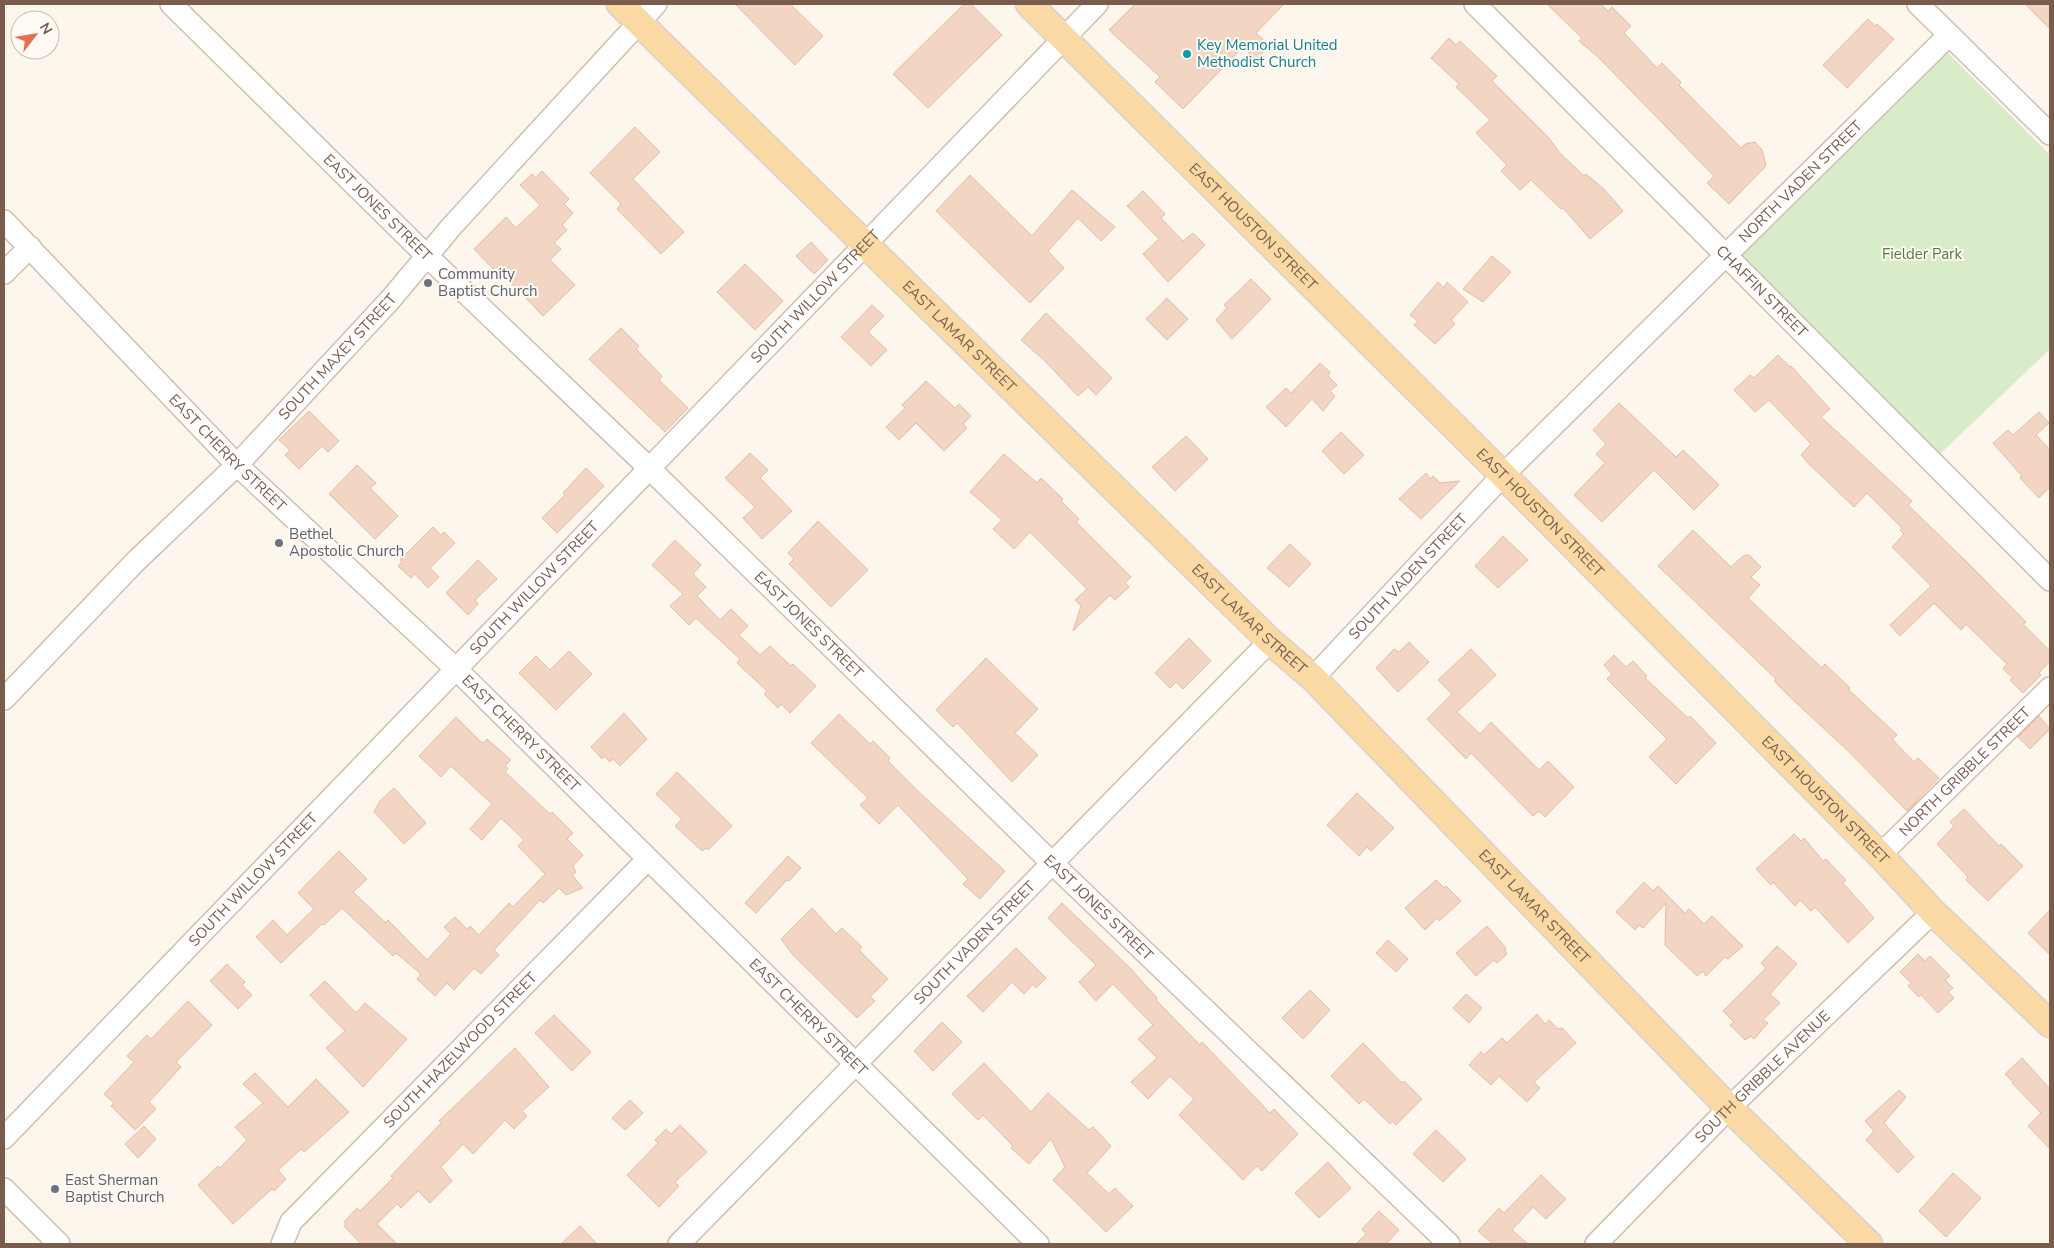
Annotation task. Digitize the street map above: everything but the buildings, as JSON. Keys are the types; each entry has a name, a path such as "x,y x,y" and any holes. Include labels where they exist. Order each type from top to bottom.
{"main road":[{"name":"EAST HOUSTON STREET","path":"1029,4 1503,475 1880,855 1933,912 2050,1024"},
{"name":"EAST LAMAR STREET","path":"629,13 866,243 1270,641 1313,678 1729,1108 1869,1244"}],"street":[{"name":"EAST JONES STREET","path":"171,4 426,256 649,468 1052,863 1449,1244"},
{"name":"SOUTH MAXEY STREET","path":"4,699 136,561 236,465 390,300 629,13 656,4"},
{"name":"SOUTH WILLOW STREET","path":"4,1138 1097,4"},
{"name":"CHAFFIN STREET","path":"1475,4 1727,254 2050,580"},
{"path":"1918,4 2050,134"},
{"name":"NORTH VADEN STREET","path":"1503,475 1949,35"},
{"name":"EAST CHERRY STREET","path":"4,221 236,465 456,669 647,860 1038,1244"},
{"path":"4,273 30,247"},
{"name":"SOUTH VADEN STREET","path":"1313,678 1503,475"},
{"name":"SOUTH VADEN STREET","path":"679,1244 1270,641"},
{"name":"NORTH GRIBBLE STREET","path":"1880,855 2050,688"},
{"name":"SOUTH HAZELWOOD STREET","path":"282,1244 291,1222 647,860"},
{"name":"SOUTH GRIBBLE AVENUE","path":"1596,1244 1729,1108 1933,912"},
{"path":"4,1189 59,1244"}],"green space":[{"name":"Fielder Park","path":"1946,51 2050,155 2050,349 1940,454 1740,254"}],"place":[{"name":"Key Memorial United Methodist Church","path":"1187,54"},
{"name":"Community Baptist Church","path":"428,283"},
{"name":"Bethel Apostolic Church","path":"279,543"},
{"name":"East Sherman Baptist Church","path":"55,1189"}]}
